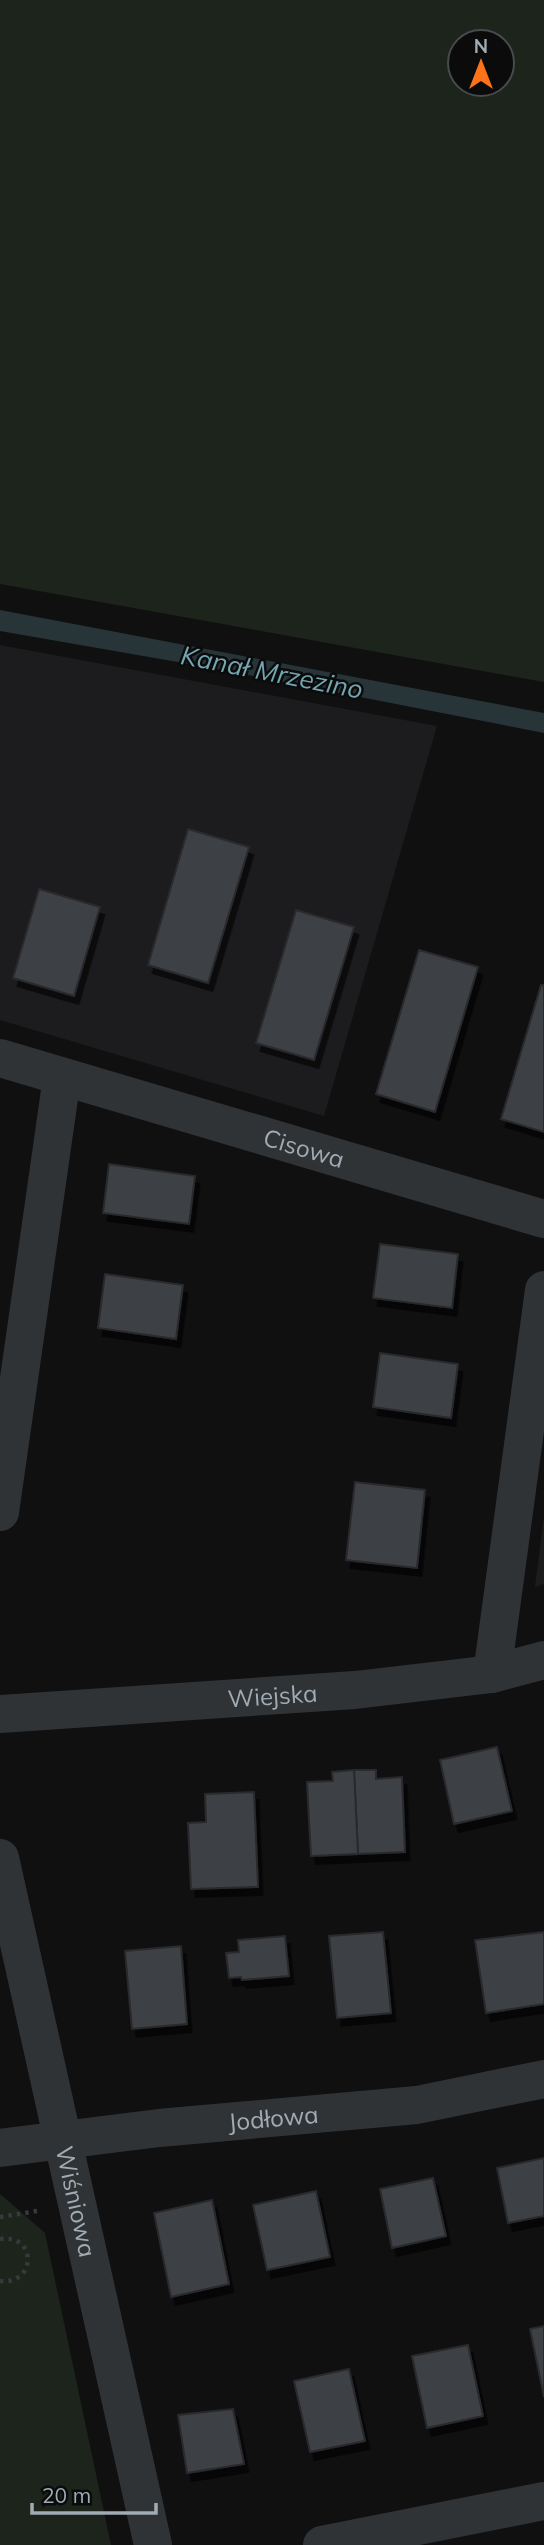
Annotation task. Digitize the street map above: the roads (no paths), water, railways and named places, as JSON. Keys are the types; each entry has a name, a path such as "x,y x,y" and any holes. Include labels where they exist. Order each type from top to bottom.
{"street":[{"name":"Cisowa","path":"0,1058 544,1219"},
{"path":"0,1512 62,1077"},
{"path":"492,1674 544,1290"},
{"name":"Wiejska","path":"0,1714 355,1690 492,1674 544,1660"},
{"name":"Wiśniowa","path":"0,1858 153,2545"},
{"name":"Jodłowa","path":"0,2148 159,2128 416,2105 544,2079"},
{"path":"322,2545 544,2501"}],"water":[{"name":"Kanał Mrzezino","path":"0,610 544,713 544,733 212,668 0,631"}]}
